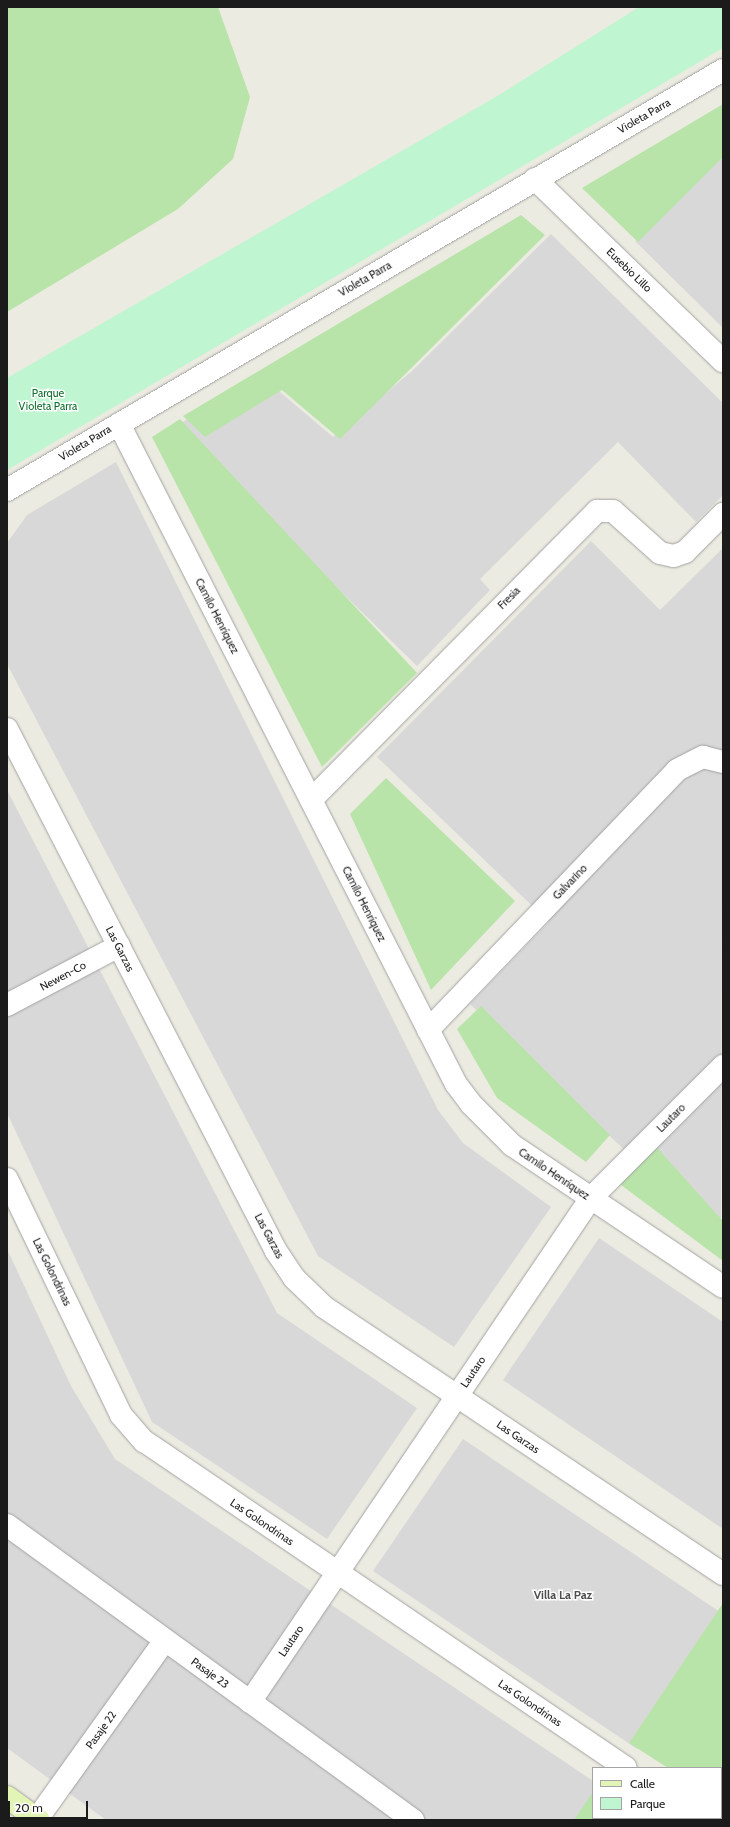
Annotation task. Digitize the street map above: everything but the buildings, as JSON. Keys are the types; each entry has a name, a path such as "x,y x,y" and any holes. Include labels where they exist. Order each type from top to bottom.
{"street":[{"name":"Violeta Parra","path":"7,490 723,70"},
{"name":"Eusebio Lillo","path":"535,179 723,361"},
{"name":"Camilo Henríquez","path":"118,424 456,1084 489,1124 512,1145 723,1287"},
{"name":"Fresia","path":"311,800 597,511 613,511 660,553 674,556 685,552 723,514"},
{"name":"Las Garzas","path":"7,729 286,1268 324,1307 723,1574"},
{"name":"Galvarino","path":"428,1030 677,770 704,757 723,762"},
{"name":"Newen-Co","path":"7,1005 119,946"},
{"name":"Lautaro","path":"250,1702 591,1198 723,1066"},
{"name":"Las Golondrinas","path":"7,1179 121,1415 130,1426 160,1453 625,1767"},
{"name":"Pasaje 23","path":"7,1525 413,1820"},
{"name":"Pasaje 22","path":"38,1819 165,1640"},
{"path":"7,1797 38,1819"}],"shaded area":[{"path":"723,148 723,328 635,241"},
{"path":"551,234 723,403 723,495 696,522 618,442 480,579 490,590 417,666 224,477 161,435 260,375 333,437 412,371"},
{"path":"116,462 438,1110 463,1143 551,1207 454,1347 318,1256 7,664 7,543 27,515"},
{"path":"591,541 660,610 723,548 721,1241 470,1004 549,922 377,757"},
{"path":"7,790 277,1313 417,1408 327,1539 152,1422 7,1113"},
{"path":"599,1238 723,1322 723,1529 503,1380"},
{"path":"7,1249 71,1386 115,1459 592,1780 592,1814 588,1820 106,1820 7,1748"},
{"path":"463,1439 723,1614 723,1622 637,1749 373,1571"}],"green space":[{"path":"7,7 218,7 250,97 233,159 178,209 7,312"},
{"name":"Parque Violeta Parra","path":"639,7 723,7 723,48 7,470 7,378 499,95"},
{"path":"723,104 723,157 638,242 582,188"},
{"path":"521,215 545,235 340,439 282,390 205,437 183,416"},
{"path":"180,419 417,673 322,767 152,437"},
{"path":"386,778 515,901 431,990 350,814"},
{"path":"481,1006 610,1135 586,1162 497,1098 457,1029"},
{"path":"652,1142 723,1221 723,1261 617,1182"},
{"path":"723,1603 723,1804 722,1767 666,1767 629,1743"},
{"path":"592,1793 592,1819 668,1820 574,1820"}],"district":[{"name":"Villa La Paz","path":"563,1595"}]}
